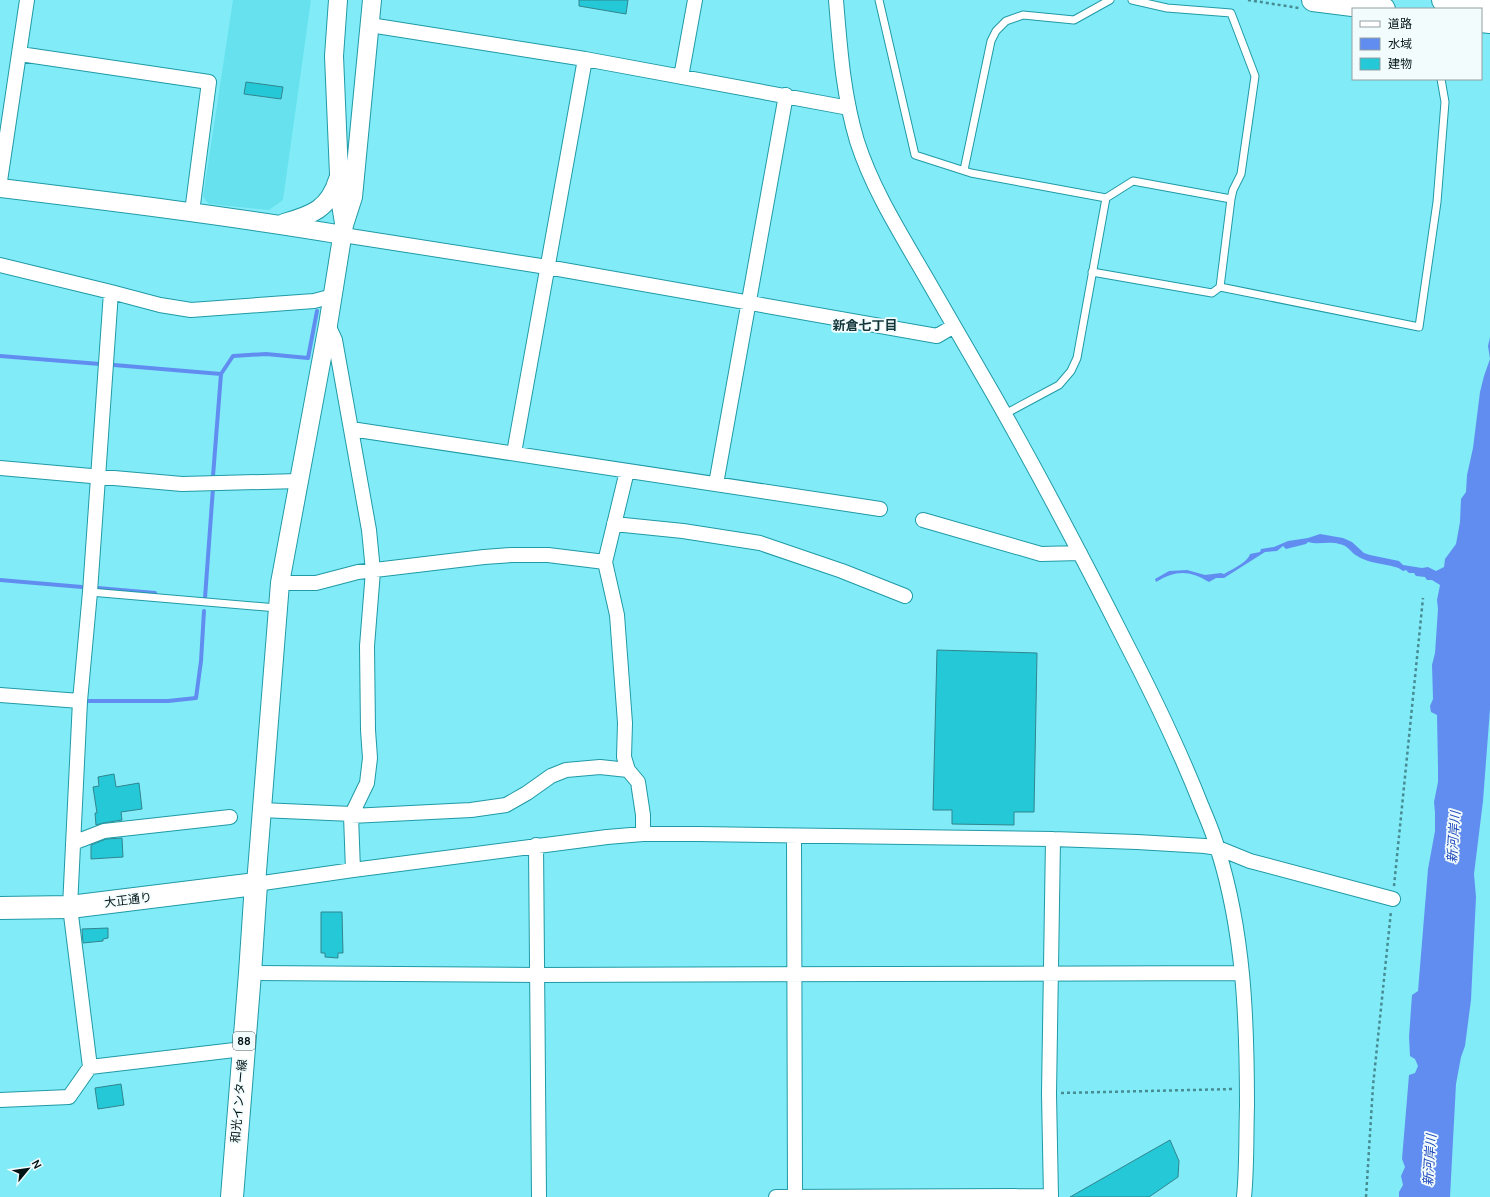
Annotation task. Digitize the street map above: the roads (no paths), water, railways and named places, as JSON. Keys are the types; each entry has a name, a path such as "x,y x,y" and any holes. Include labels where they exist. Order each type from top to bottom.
{"main road":[{"path":"1313,0 1376,8"},
{"path":"1439,2 1490,5"},
{"name":"大正通り","path":"0,908 70,908 256,884"},
{"name":"和光インター線","path":"232,1197 256,884"}],"street":[{"path":"0,181 27,0"},
{"path":"338,0 334,56 340,198 344,230"},
{"path":"372,0 354,198 344,230 328,325 280,583 256,884 536,845 643,834 1053,839 1175,844 1218,848 1250,861 1393,899"},
{"path":"681,78 695,0"},
{"path":"836,0 844,84 848,108 871,178 901,235 1005,414 1080,553 1166,724 1188,772 1218,848 1229,891 1242,973 1246,1017 1247,1088 1246,1178 1244,1197"},
{"path":"370,24 585,59 681,78 786,95 848,108"},
{"path":"20,54 210,82 192,212"},
{"path":"514,453 546,267 585,59"},
{"path":"716,484 786,95"},
{"path":"280,224 309,215 324,205 336,185 339,171"},
{"path":"0,188 280,224 344,230 937,336 954,326"},
{"path":"0,265 160,305 191,310 314,301 333,296"},
{"path":"0,1100 69,1098 90,1067 70,908 80,701 90,592 111,292"},
{"path":"328,325 335,340 369,530 373,571 367,646 368,730 370,758 367,783 351,815 354,870"},
{"path":"351,429 880,509"},
{"path":"0,468 182,484 299,481"},
{"path":"627,470 606,562 617,615 625,723 624,757 628,770 638,782 643,815 643,834"},
{"path":"924,520 1041,554 1080,553"},
{"path":"614,524 683,531 760,543 842,571 905,596"},
{"path":"280,583 316,583 358,572 512,555 548,555 606,562"},
{"path":"0,695 80,701"},
{"path":"261,810 351,815 470,810 506,805 528,793 551,776 566,770 600,767 628,770"},
{"path":"74,843 104,830 230,817"},
{"path":"794,836 796,974 795,1197"},
{"path":"776,1197 1051,1196 1049,1094 1053,839"},
{"path":"536,845 539,1197"},
{"path":"250,973 538,975 1242,973"},
{"path":"90,1067 243,1049"}],"lane":[{"path":"879,0 915,155 964,170 1106,198 1134,181 1231,199"},
{"path":"964,170 991,41 996,30 1006,21 1023,15 1074,20 1110,0"},
{"path":"1092,272 1212,293 1220,287 1231,199 1233,190 1241,174 1255,76 1231,14 1167,8 1132,0"},
{"path":"1220,287 1419,327 1437,202 1445,102 1441,80"},
{"path":"1005,414 1060,385 1071,371 1077,358 1106,198"},
{"path":"90,592 278,608"}],"water":[{"path":"1490,337 1490,359 1488,346"},
{"name":"新河岸川","path":"1490,359 1490,709 1483,801 1474,874 1476,897 1471,1000 1465,1046 1461,1057 1456,1084 1450,1197 1399,1197 1399,1192 1403,1185 1401,1176 1405,1167 1402,1159 1409,1075 1415,1073 1418,1066 1415,1059 1410,1056 1409,1037 1412,995 1418,991 1428,869 1435,831 1434,802 1438,782 1437,715 1431,712 1430,706 1433,699 1432,665 1435,653 1438,609 1437,600 1440,585 1432,580 1427,580 1425,577 1416,576 1414,573 1409,573 1406,570 1403,571 1396,567 1364,559 1347,548 1335,543 1308,542 1306,544 1286,549 1283,546 1277,551 1265,552 1224,578 1216,578 1209,582 1195,575 1182,573 1170,575 1156,582 1155,579 1169,571 1187,570 1205,575 1224,574 1243,563 1250,554 1260,552 1261,549 1274,547 1288,541 1308,538 1320,534 1343,538 1352,542 1364,553 1399,561 1403,565 1422,568 1428,567 1436,571 1444,567 1445,559 1456,544 1460,522 1461,499 1466,492 1467,475 1473,448 1480,392"}],"waterway":[{"path":"213,476 221,374 233,356 266,354 308,358 317,311"},
{"path":"0,356 100,364"},
{"path":"114,365 221,374"},
{"path":"205,598 213,488"},
{"path":"0,580 82,587"},
{"path":"98,588 155,593"},
{"path":"88,701 168,701 196,698 201,661 204,611"}],"district":[{"name":"新倉七丁目","path":"865,325"}]}
